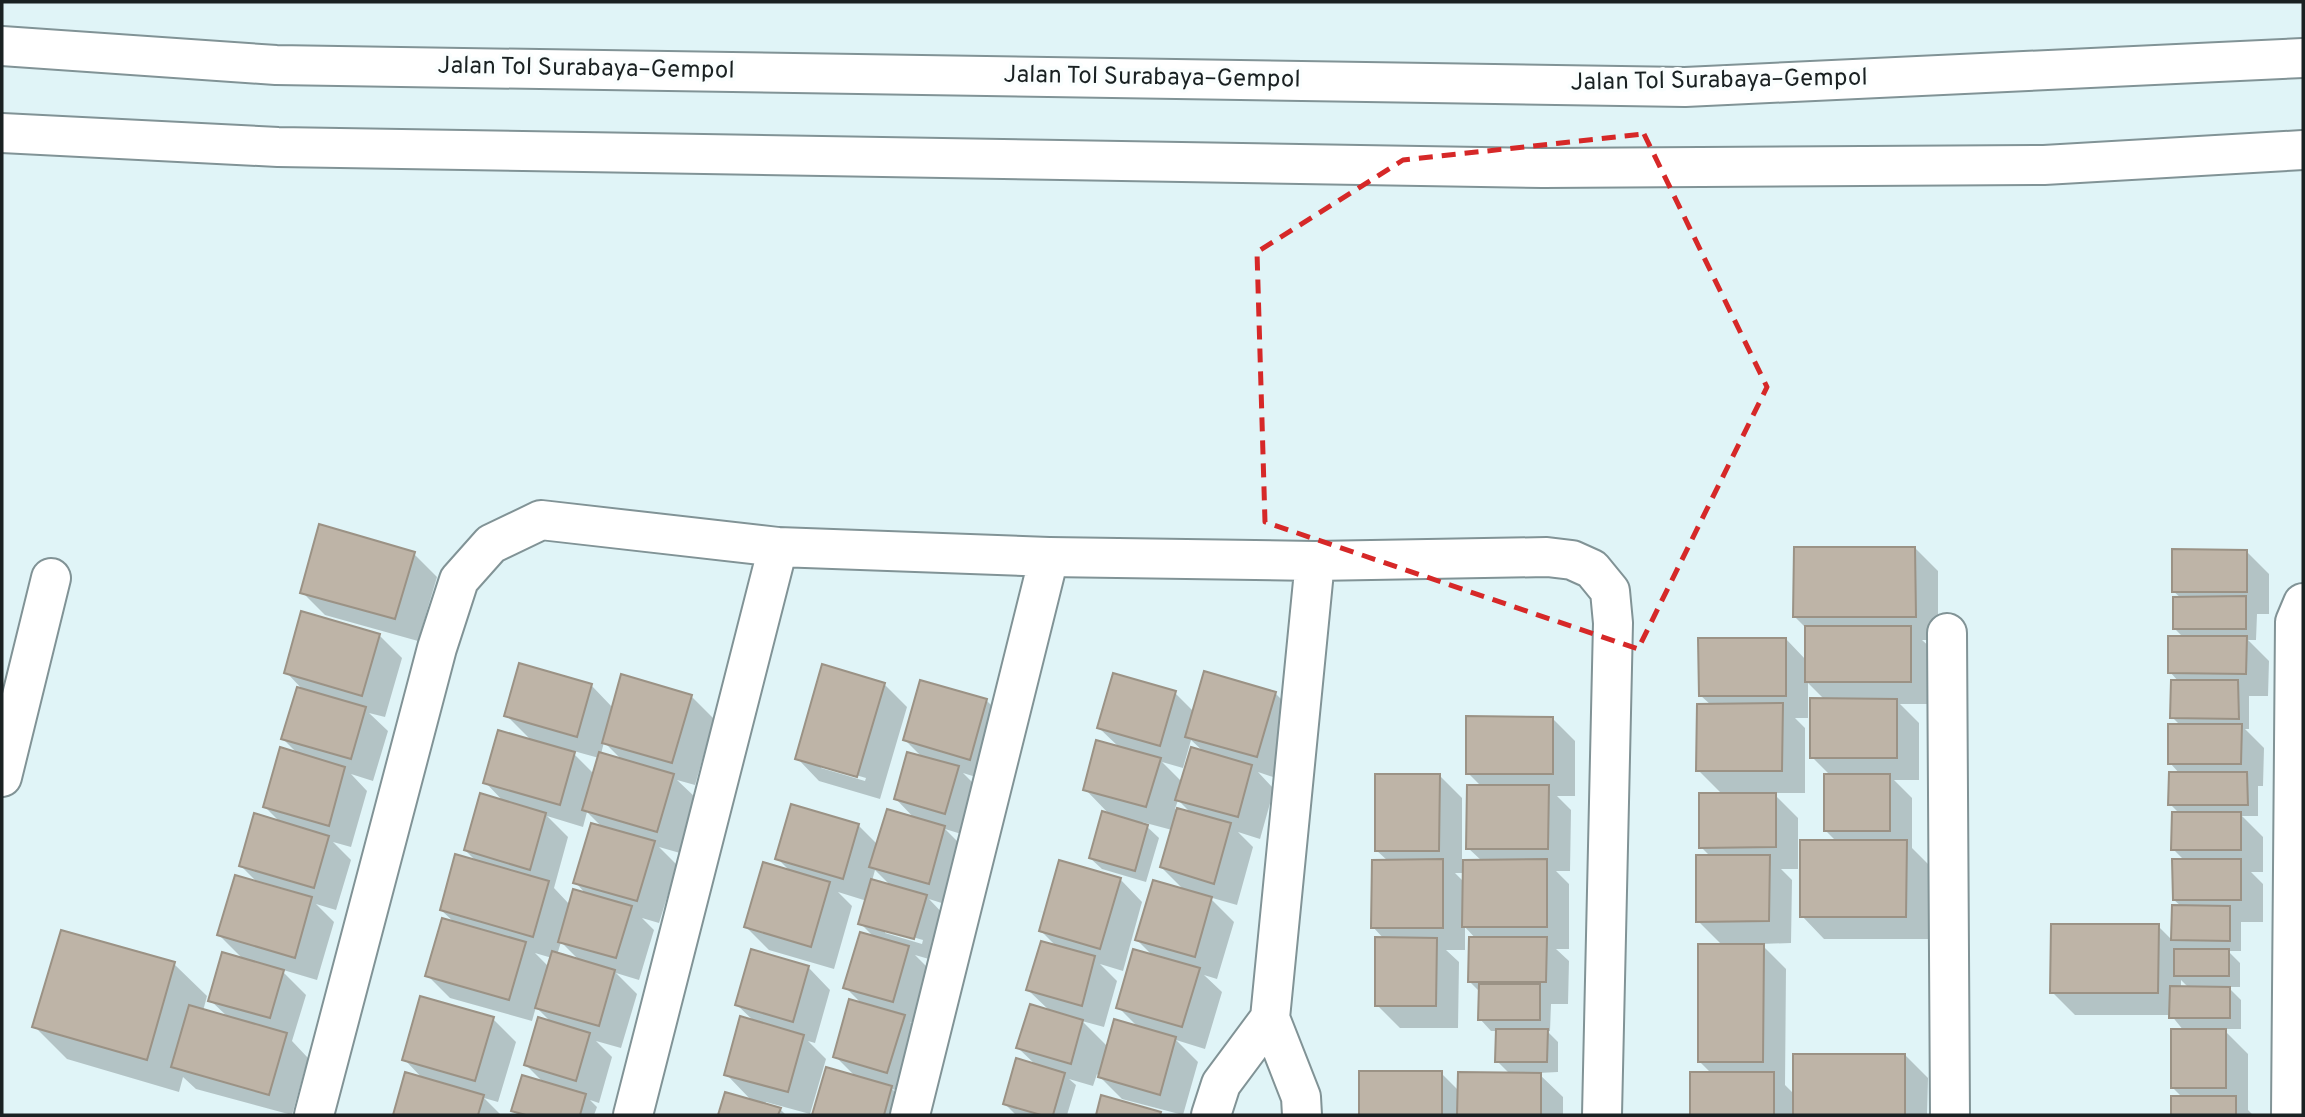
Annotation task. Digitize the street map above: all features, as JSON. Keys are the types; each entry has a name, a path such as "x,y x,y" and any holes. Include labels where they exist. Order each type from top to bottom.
{"main road":[{"name":"Jalan Tol Surabaya–Gempol","path":"2,46 276,65 1685,87 2303,58"},
{"path":"2,133 278,147 1543,168 2044,165 2303,150"},
{"path":"314,1115 437,648 459,580 491,544 541,520 778,547 1049,557 1315,561 1547,557 1572,561 1592,569 1610,591 1613,623 1602,1115"},
{"path":"633,1115 778,547"},
{"path":"910,1115 1049,557"},
{"path":"1301,1115 1301,1097 1270,1018 1315,561"},
{"path":"2,777 51,578"},
{"path":"2291,1115 2295,622 2303,603"},
{"path":"1947,633 1950,1115"},
{"path":"1211,1115 1221,1084 1270,1018"}],"highlighted area":[{"path":"1644,134 1767,387 1638,649 1265,522 1257,252 1403,160"}],"building":[{"path":"319,524 415,552 395,619 300,593"},
{"path":"1794,547 1915,547 1916,617 1793,617"},
{"path":"2172,549 2247,550 2247,592 2172,592"},
{"path":"2246,596 2246,629 2173,629 2173,597"},
{"path":"301,611 380,634 362,696 284,673"},
{"path":"1805,626 1911,626 1911,682 1805,682"},
{"path":"2168,636 2247,636 2246,674 2168,673"},
{"path":"1698,638 1786,638 1786,696 1699,696"},
{"path":"519,663 592,684 577,737 504,716"},
{"path":"822,664 885,683 857,777 795,759"},
{"path":"1204,671 1276,692 1257,757 1185,737"},
{"path":"1113,673 1176,691 1160,746 1097,728"},
{"path":"621,674 692,695 672,763 602,743"},
{"path":"920,680 987,699 970,760 903,740"},
{"path":"2171,680 2238,680 2239,719 2170,718"},
{"path":"297,687 366,707 351,759 281,739"},
{"path":"1810,698 1897,699 1897,758 1810,758"},
{"path":"1783,703 1782,771 1696,771 1697,704"},
{"path":"1466,716 1553,717 1553,774 1466,774"},
{"path":"2168,724 2242,724 2241,764 2168,764"},
{"path":"498,730 575,752 560,805 483,783"},
{"path":"1096,740 1161,758 1146,807 1083,790"},
{"path":"280,747 345,767 329,826 263,807"},
{"path":"1191,747 1252,765 1238,817 1175,800"},
{"path":"599,752 674,774 657,832 582,810"},
{"path":"907,752 959,766 945,814 894,799"},
{"path":"2169,772 2247,772 2248,805 2168,805"},
{"path":"1375,774 1440,774 1439,851 1375,851"},
{"path":"1824,774 1890,774 1890,831 1824,831"},
{"path":"1467,785 1549,785 1548,849 1466,849"},
{"path":"480,793 546,813 530,870 464,850"},
{"path":"1699,793 1776,793 1776,847 1699,848"},
{"path":"791,804 859,824 843,879 775,859"},
{"path":"1177,808 1231,823 1214,884 1160,867"},
{"path":"887,809 945,826 929,884 869,867"},
{"path":"1102,811 1148,825 1135,871 1089,858"},
{"path":"2172,812 2241,812 2241,850 2171,850"},
{"path":"254,813 329,836 314,888 239,866"},
{"path":"591,823 655,841 637,901 573,883"},
{"path":"1800,840 1907,840 1906,917 1800,917"},
{"path":"455,854 549,881 533,937 440,910"},
{"path":"1696,855 1770,855 1769,921 1696,922"},
{"path":"1443,859 1443,928 1371,928 1372,860"},
{"path":"1547,859 1547,927 1462,927 1463,860"},
{"path":"2172,859 2241,859 2241,900 2173,900"},
{"path":"1059,860 1121,878 1100,949 1039,931"},
{"path":"763,862 830,882 811,947 744,927"},
{"path":"235,875 312,897 295,958 217,935"},
{"path":"871,879 927,895 914,939 858,924"},
{"path":"1153,880 1212,897 1195,957 1135,940"},
{"path":"573,889 632,906 616,958 558,942"},
{"path":"2172,905 2230,906 2230,941 2171,940"},
{"path":"442,918 526,942 509,1000 425,976"},
{"path":"2051,924 2159,924 2158,993 2050,993"},
{"path":"61,930 175,962 147,1060 32,1027"},
{"path":"860,932 909,946 893,1002 843,988"},
{"path":"1375,937 1437,938 1436,1006 1375,1006"},
{"path":"1469,937 1547,937 1546,982 1468,982"},
{"path":"1041,941 1095,956 1082,1006 1026,990"},
{"path":"1698,944 1764,944 1763,1062 1698,1062"},
{"path":"751,949 809,966 793,1022 735,1005"},
{"path":"1133,949 1200,968 1182,1027 1116,1008"},
{"path":"2174,949 2229,949 2229,976 2174,976"},
{"path":"552,951 615,970 599,1026 535,1008"},
{"path":"222,952 284,970 270,1018 208,1001"},
{"path":"1479,984 1540,984 1540,1020 1478,1020"},
{"path":"2170,986 2230,987 2230,1018 2169,1018"},
{"path":"420,996 494,1017 475,1081 402,1060"},
{"path":"849,999 905,1015 887,1073 833,1057"},
{"path":"1030,1004 1083,1020 1071,1064 1016,1048"},
{"path":"189,1005 287,1033 269,1095 171,1067"},
{"path":"740,1016 804,1035 788,1092 724,1075"},
{"path":"538,1017 590,1033 576,1081 524,1065"},
{"path":"1114,1019 1176,1037 1160,1095 1098,1077"},
{"path":"1496,1029 1548,1029 1547,1062 1495,1062"},
{"path":"2171,1029 2226,1029 2226,1088 2171,1088"},
{"path":"1793,1054 1905,1054 1905,1115 1793,1115"},
{"path":"1016,1058 1065,1073 1053,1115 1041,1115 1003,1104"},
{"path":"826,1067 892,1086 884,1115 812,1115"},
{"path":"1359,1071 1442,1071 1442,1115 1359,1115"},
{"path":"405,1072 484,1095 478,1115 393,1115"},
{"path":"1458,1072 1541,1073 1541,1115 1457,1115"},
{"path":"1690,1072 1774,1072 1774,1115 1690,1115"},
{"path":"522,1075 586,1094 580,1115 526,1115 511,1111"},
{"path":"725,1092 781,1108 778,1115 718,1115"},
{"path":"1101,1095 1161,1112 1160,1115 1096,1115"},
{"path":"2171,1096 2236,1096 2236,1115 2171,1115"}]}
